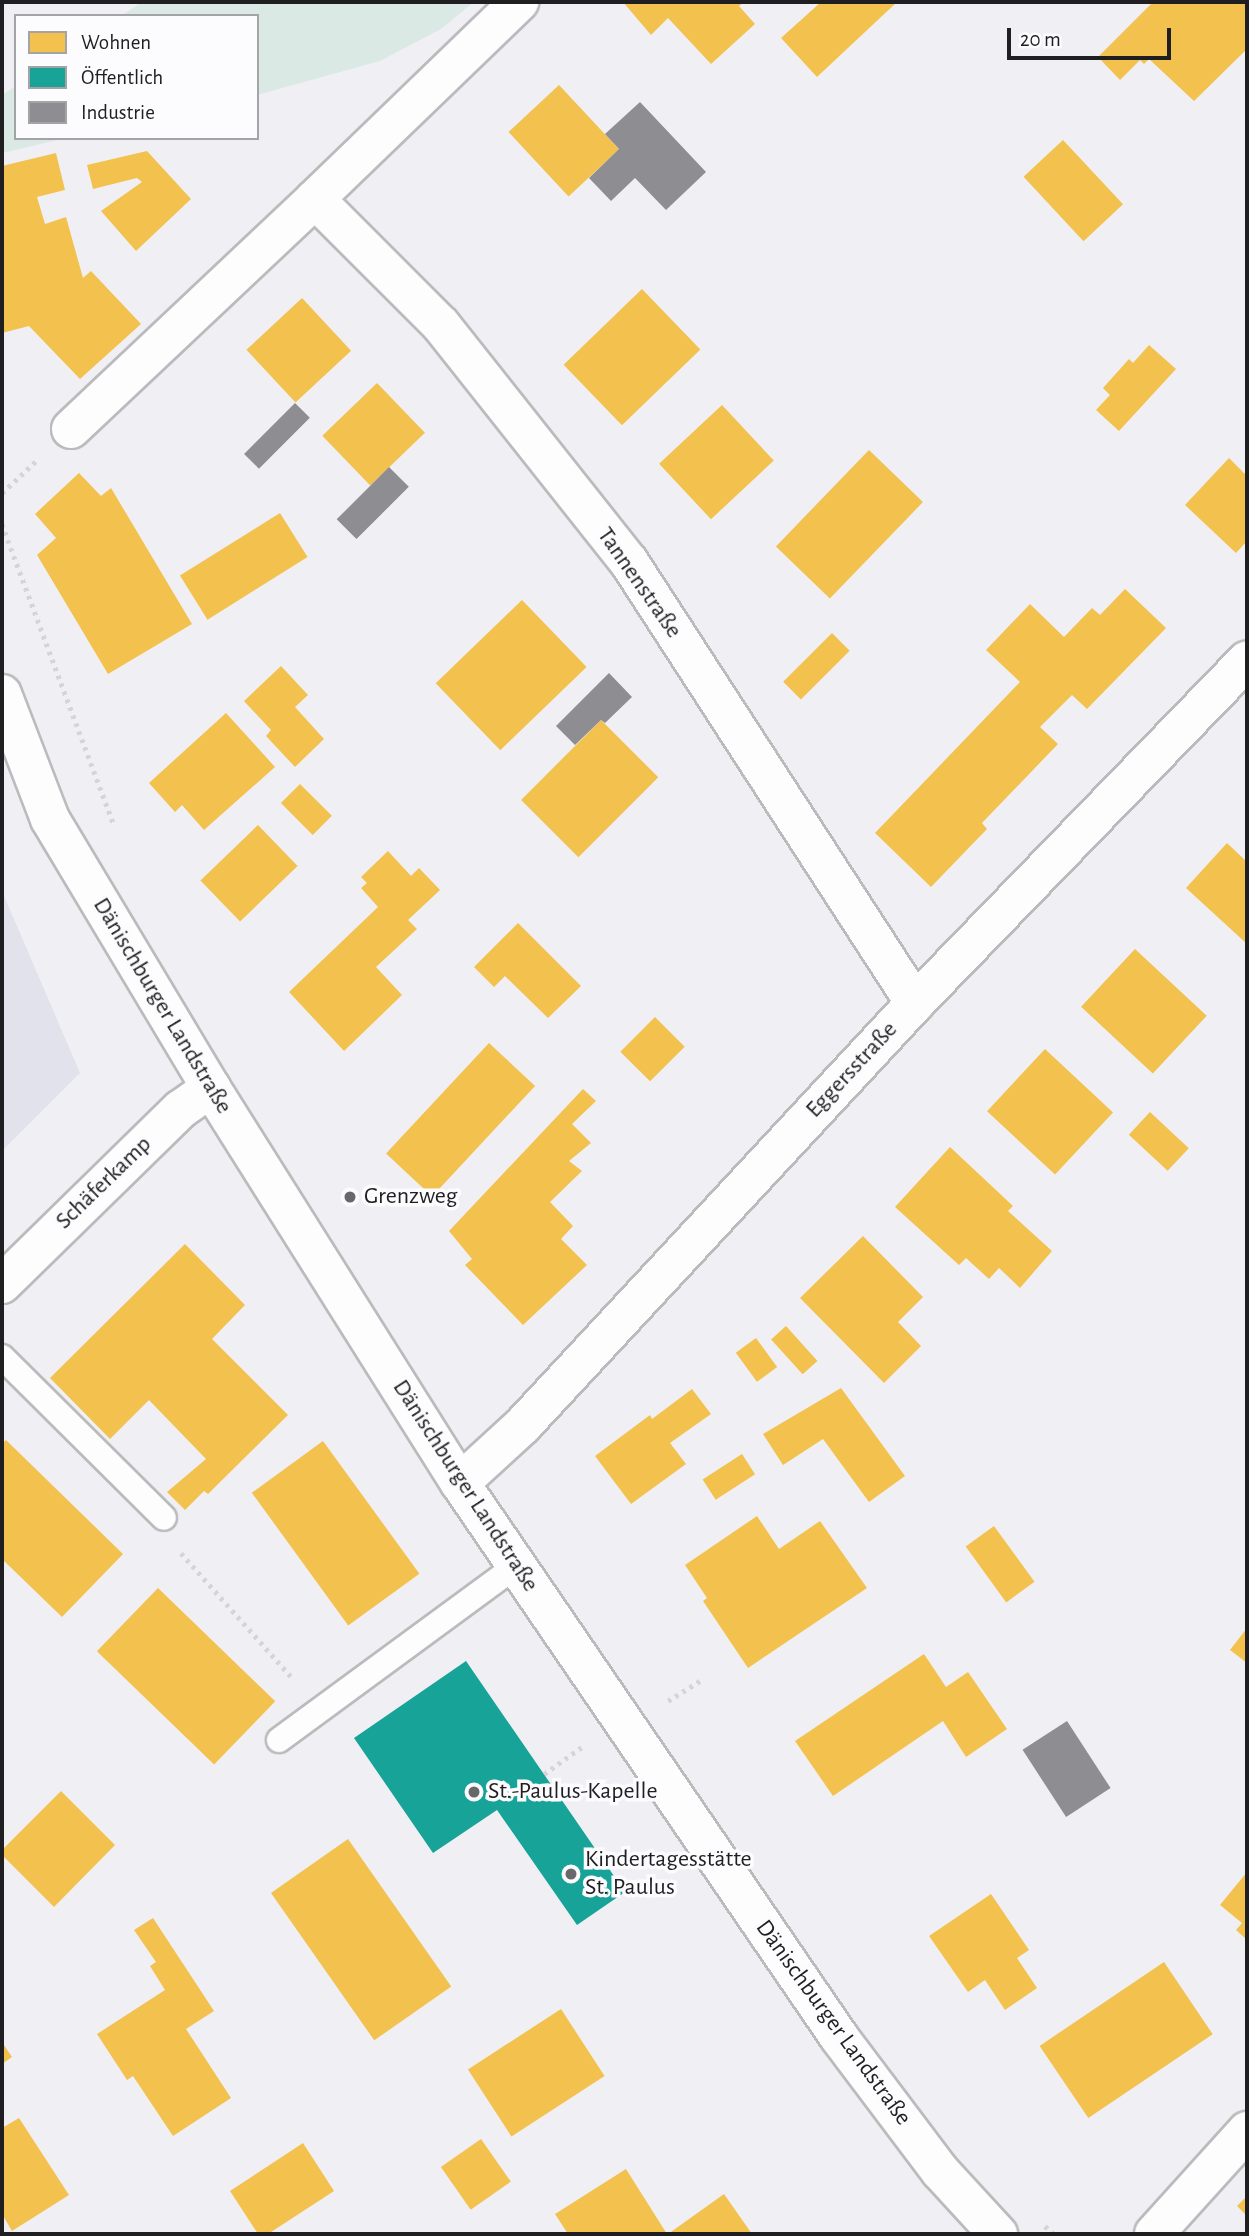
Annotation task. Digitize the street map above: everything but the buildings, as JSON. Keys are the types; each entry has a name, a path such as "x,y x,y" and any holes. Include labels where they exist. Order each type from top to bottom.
{"street":[{"path":"71,429 315,200 519,2"},
{"name":"Tannenstraße","path":"315,200 441,325 629,562 915,1003"},
{"name":"Eggersstraße","path":"460,1483 523,1425 915,1003 1247,660"},
{"name":"Dänischburger Landstraße","path":"2,694 50,819 211,1088 460,1483 839,2037 940,2171 998,2234"},
{"name":"Schäferkamp","path":"2,1284 181,1109 211,1088"},
{"path":"1154,2234 1247,2132"}],"lane":[{"path":"2,1357 164,1518"},
{"path":"279,1740 516,1566"}],"path":[{"path":"2,524 116,831"},
{"path":"178,1550 320,1709"},
{"path":"665,1703 703,1679"}],"shaded area":[{"path":"142,2 474,2 441,29 380,61 259,94 259,14 124,14"},
{"path":"14,87 14,140 57,140 2,153 2,95"},
{"path":"2,891 80,1073 2,1151"}],"place":[{"name":"Grenzweg","path":"350,1197"},
{"name":"St.-Paulus-Kapelle","path":"474,1792"},
{"name":"Kindertagesstätte St. Paulus","path":"571,1874"}]}
